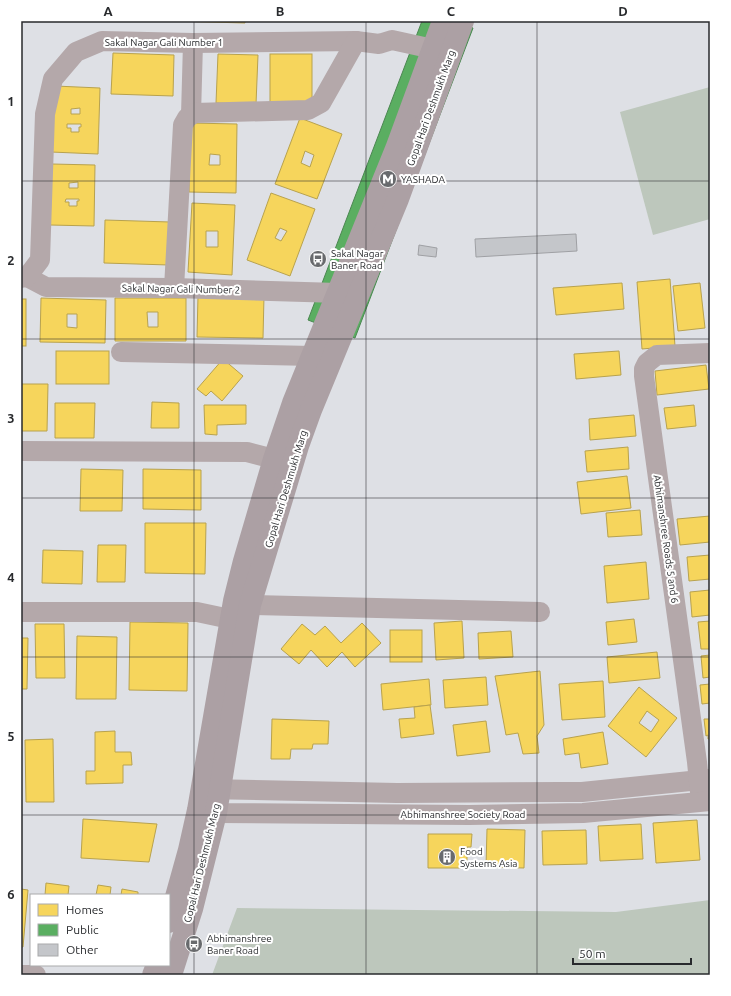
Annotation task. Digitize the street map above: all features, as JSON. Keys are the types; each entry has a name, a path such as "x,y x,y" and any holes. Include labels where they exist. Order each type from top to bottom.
{"main road":[{"name":"Gopal Hari Deshmukh Marg","path":"210,790 282,465 293,403 396,149 443,21"},
{"name":"Gopal Hari Deshmukh Marg","path":"171,975 192,909 210,790 230,619 244,561 282,465 311,410 398,199 462,21"},
{"name":"Gopal Hari Deshmukh Marg","path":"170,918 189,850 207,811"}],"street":[{"name":"Sakal Nagar Gali Number 1","path":"24,278 40,260 45,114 52,80 76,52 102,41 193,43 356,41 379,44 388,52 431,56"},
{"path":"174,288 183,125 185,121 194,113 308,110 315,108 321,103 356,41"},
{"path":"190,115 193,43"},
{"name":"Sakal Nagar Gali Number 2","path":"24,278 46,288 174,288 338,293"},
{"path":"121,352 312,356"},
{"name":"Abhimanshree Roads 5 and 6","path":"705,780 644,369 647,363 657,355 710,353"},
{"path":"21,452 247,452 282,465"},
{"path":"250,605 540,612"},
{"path":"21,612 197,612 230,619"},
{"path":"705,780 706,801"},
{"name":"Abhimanshree Society Road","path":"210,790 462,794 582,792 705,780"},
{"name":"Abhimanshree Society Road","path":"207,811 461,815 583,813 706,801"},
{"path":"21,975 36,975"}],"shaded area":[{"path":"710,87 710,219 653,235 620,112"},
{"path":"710,900 710,975 212,975 237,908 616,912"}],"building: Homes":[{"path":"174,21 245,21 245,23"},
{"path":"113,53 174,55 173,96 111,94"},
{"path":"218,54 258,55 256,104 216,103"},
{"path":"270,54 312,54 312,102 270,102"},
{"path":"55,86 100,88 98,154 51,152","holes":["80,108 80,114 71,114 71,109","67,124 81,124 81,127 79,127 79,132 71,132 71,128 67,128"]},
{"path":"300,118 342,134 317,199 275,184","holes":["305,151 314,155 310,167 301,163"]},
{"path":"190,123 237,124 236,193 189,192","holes":["210,154 220,155 220,165 209,165"]},
{"path":"52,164 95,165 94,226 50,225","holes":["78,182 78,188 69,188 69,183","66,199 79,199 79,201 77,201 77,206 69,206 69,202 65,202"]},
{"path":"271,193 315,209 290,276 247,260","holes":["280,228 287,231 281,241 275,238"]},
{"path":"192,203 235,205 232,275 188,272","holes":["206,231 218,231 218,247 206,247"]},
{"path":"105,220 170,222 169,265 104,263"},
{"path":"670,279 675,346 642,349 637,282"},
{"path":"622,283 624,309 556,315 553,288"},
{"path":"700,283 705,328 678,331 673,286"},
{"path":"198,296 264,296 263,338 197,337"},
{"path":"41,298 106,300 105,343 40,342","holes":["67,314 77,314 77,328 67,327"]},
{"path":"115,298 186,298 186,341 115,341","holes":["147,312 158,312 158,327 148,327"]},
{"path":"21,299 26,299 26,346 21,346"},
{"path":"56,351 109,351 109,384 56,384"},
{"path":"619,351 621,375 576,379 574,354"},
{"path":"223,359 243,376 222,401 211,391 206,396 197,389"},
{"path":"706,365 709,389 657,395 655,371"},
{"path":"21,384 48,384 47,431 21,431"},
{"path":"152,402 179,403 179,428 151,428"},
{"path":"55,403 95,403 94,438 55,438"},
{"path":"204,405 246,405 246,424 217,425 217,435 205,434"},
{"path":"694,405 696,426 667,429 664,408"},
{"path":"634,415 636,436 590,440 589,419"},
{"path":"628,447 629,469 587,472 585,451"},
{"path":"81,469 123,470 122,511 80,511"},
{"path":"143,469 201,470 201,510 143,509"},
{"path":"627,476 631,508 581,514 577,482"},
{"path":"640,510 642,535 608,537 606,513"},
{"path":"710,516 710,542 680,545 677,519"},
{"path":"145,523 206,523 205,574 145,573"},
{"path":"98,545 126,545 125,582 97,582"},
{"path":"43,550 83,551 82,584 42,583"},
{"path":"710,555 710,579 689,581 687,557"},
{"path":"646,562 649,599 607,603 604,566"},
{"path":"710,590 710,615 692,617 690,592"},
{"path":"634,619 637,642 608,645 606,622"},
{"path":"462,621 464,658 436,660 434,623"},
{"path":"710,621 710,649 701,649 698,622"},
{"path":"130,622 188,623 187,691 129,690"},
{"path":"362,623 381,643 355,667 342,652 327,667 311,650 299,664 281,649 302,624 315,635 325,626 341,643"},
{"path":"35,624 64,624 65,678 36,678"},
{"path":"390,630 422,630 422,662 390,662"},
{"path":"511,631 513,657 479,659 478,633"},
{"path":"77,636 117,637 116,699 76,699"},
{"path":"21,638 28,638 27,689 21,689"},
{"path":"657,652 660,678 609,683 607,657"},
{"path":"710,655 710,677 703,678 701,656"},
{"path":"540,671 544,725 537,736 539,753 523,754 518,733 506,735 495,676"},
{"path":"486,677 488,705 445,708 443,680"},
{"path":"429,679 431,705 383,710 381,684"},
{"path":"603,681 605,717 562,720 559,684"},
{"path":"710,684 710,703 702,704 700,685"},
{"path":"639,687 677,718 646,757 608,726","holes":["647,711 659,720 651,732 639,723"]},
{"path":"430,705 434,734 401,738 399,719 415,718 414,707"},
{"path":"272,719 329,721 328,744 313,744 312,749 291,749 290,759 271,759"},
{"path":"704,719 710,719 710,739 708,739 708,735 706,736"},
{"path":"486,721 490,752 457,756 453,725"},
{"path":"115,731 115,752 131,752 132,765 123,765 123,783 86,784 86,771 95,771 95,732"},
{"path":"603,732 608,764 581,768 579,753 565,755 563,739"},
{"path":"53,739 54,802 26,802 25,740"},
{"path":"83,819 157,824 149,862 81,858"},
{"path":"697,820 700,860 656,863 653,823"},
{"path":"641,824 643,859 600,861 598,826"},
{"path":"487,829 525,830 524,868 486,867"},
{"path":"586,830 587,864 543,865 542,831"},
{"name":"Food Systems Asia","path":"428,834 472,834 471,847 467,847 467,868 428,868"},
{"path":"46,883 69,886 68,894 45,894"},
{"path":"98,885 111,887 110,894 96,894"},
{"path":"21,889 28,890 23,947 21,947"},
{"path":"122,889 138,892 138,894 121,894"}],"building: Public":[{"path":"422,21 455,21 473,28 355,338 308,320"}],"building: Other":[{"path":"576,234 577,251 476,257 475,239"},
{"path":"419,245 437,248 436,257 418,255"}],"place":[{"name":"YASHADA","path":"388,179"},
{"name":"Sakal Nagar Baner Road","path":"318,259"},
{"name":"Food Systems Asia","path":"447,857"},
{"name":"Abhimanshree Baner Road","path":"194,944"}]}
